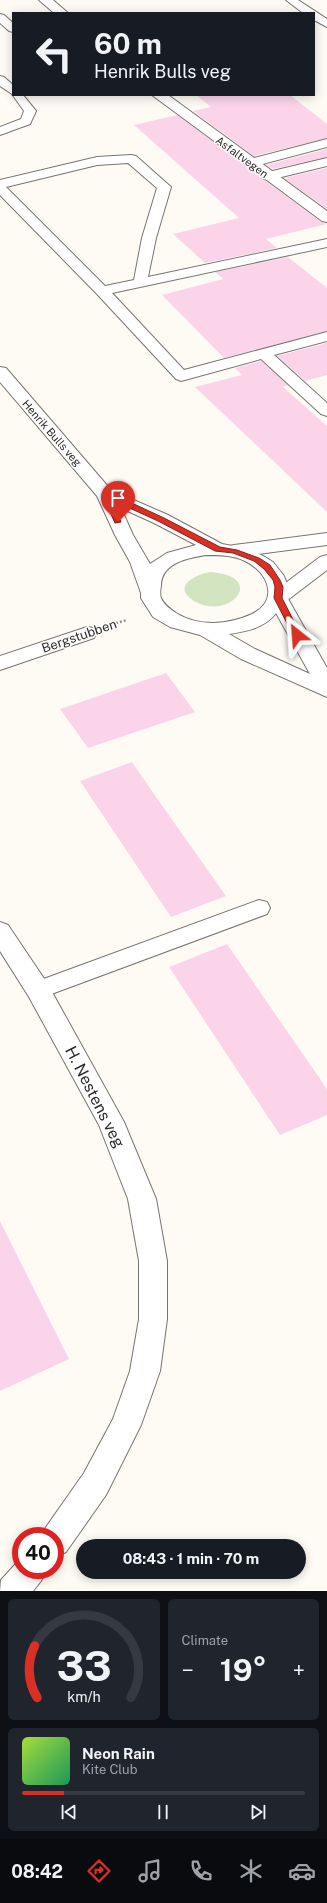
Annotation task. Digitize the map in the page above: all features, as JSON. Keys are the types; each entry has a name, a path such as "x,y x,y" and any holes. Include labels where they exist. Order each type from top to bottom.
{"street":[{"path":"45,0 61,12"},
{"name":"Asfaltvegen","path":"160,96 327,218"},
{"name":"Henrik Bulls veg","path":"0,372 105,494 124,535 140,562 150,598 157,609 173,621 192,628 206,630 234,629 257,621 273,607 278,598 279,587 267,567 257,560 226,550 105,494"},
{"path":"226,550 327,539"},
{"name":"Henrik Bulls veg","path":"149,590 154,572 171,559 192,551 226,550"},
{"path":"278,598 327,561"},
{"name":"Henrik Bulls veg","path":"278,598 304,647 327,685"},
{"name":"Henrik Bulls veg","path":"206,630 248,654 327,690"},
{"name":"Bergstubben","path":"0,663 87,633"},
{"name":"H. Nestens veg","path":"0,931 38,990 111,1122 142,1199 153,1261 153,1319 145,1371 126,1425 95,1484 64,1528"},
{"path":"12,1591 22,1579"}],"lane":[{"path":"291,0 309,12"},
{"path":"0,17 12,28"},
{"path":"315,17 327,24"},
{"path":"0,80 12,90"},
{"path":"0,131 26,121 30,111 18,96"},
{"path":"251,163 327,143"},
{"path":"0,184 97,161 131,159 164,187 149,238 140,283"},
{"path":"270,176 327,162"},
{"path":"0,188 102,291 181,376 327,336"},
{"path":"102,291 327,243"},
{"path":"264,354 327,411"},
{"path":"38,990 259,908"}],"path":[{"name":"Bergstubben","path":"87,633 157,609"}],"green space":[{"path":"211,572 228,576 238,582 240,589 237,596 230,602 219,606 207,606 194,601 187,596 185,586 188,582 198,575"}],"building":[{"path":"197,96 291,96 327,124 327,138 254,156 193,111 211,107"},
{"path":"177,115 321,222 327,224 266,239 277,248 205,263 173,234 239,218 134,125"},
{"path":"327,149 327,157 273,169 266,165"},
{"path":"327,168 327,209 284,178"},
{"path":"288,257 327,288 327,331 224,358 162,295 223,279 215,272"},
{"path":"327,343 327,375 305,381 277,356"},
{"path":"261,361 288,385 283,387 327,426 327,512 195,387 242,375 235,368"},
{"path":"166,673 195,712 88,748 60,709"},
{"path":"132,762 226,896 171,917 80,781"},
{"path":"227,944 327,1089 327,1115 280,1135 169,967"},
{"path":"0,1221 69,1359 0,1391"}],"route":[{"path":"118,522 105,494 161,519 218,549 245,554 257,560 267,567 276,580 279,587 278,598 297,635"}]}
